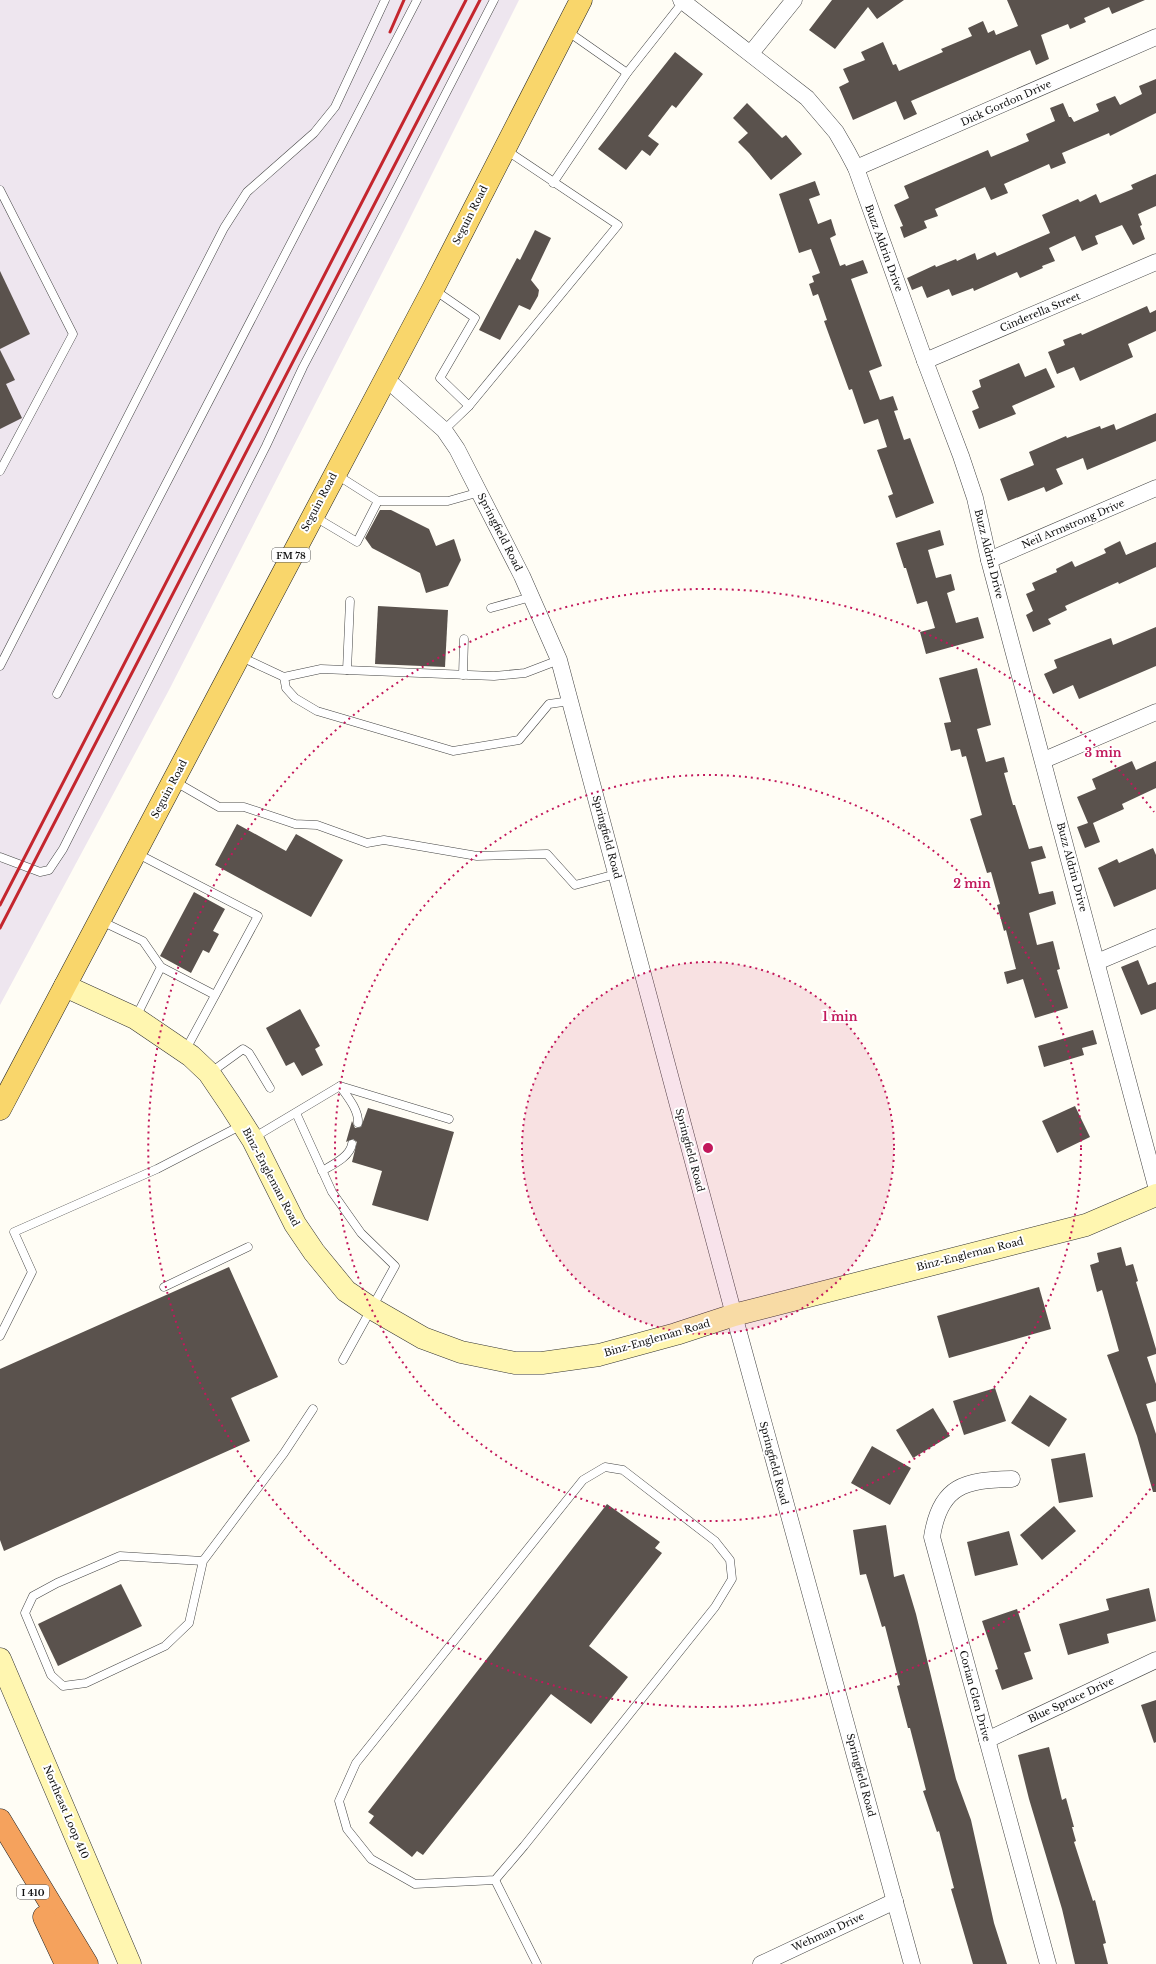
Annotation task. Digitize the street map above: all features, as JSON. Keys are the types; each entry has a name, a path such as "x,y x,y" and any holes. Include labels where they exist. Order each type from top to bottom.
{"highway":[{"name":"I 410","path":"0,1820 66,1964"},
{"path":"0,1820 87,1964"}],"main road":[{"name":"Seguin Road","path":"0,1109 384,377 432,289 581,0"}],"street":[{"path":"752,53 794,0"},
{"name":"Buzz Aldrin Drive","path":"682,1 796,88 822,114 836,132 856,168 975,498 989,560 1044,760 1156,1186"},
{"name":"Dick Gordon Drive","path":"856,168 1156,37"},
{"name":"Cinderella Street","path":"925,361 1156,262"},
{"name":"Springfield Road","path":"384,377 444,430 457,449 480,492 531,596 560,660 734,1315 912,1964"},
{"name":"Neil Armstrong Drive","path":"989,560 1156,488"},
{"path":"1044,760 1156,712"},
{"path":"1097,962 1156,937"},
{"name":"Binz-Engleman Road","path":"65,986 135,1018 185,1052 209,1073 248,1132 294,1224 314,1252 346,1291 372,1309 435,1344 461,1352 515,1362 542,1362 599,1355 676,1334 734,1315 1086,1225 1156,1195"},
{"name":"Corian Glen Drive","path":"1012,1479 974,1482 961,1487 948,1495 935,1520 932,1536 1048,1964"},
{"name":"Northeast Loop 410","path":"0,1659 130,1964"},
{"name":"Blue Spruce Drive","path":"987,1740 1156,1660"},
{"name":"Wehman Drive","path":"760,1964 895,1901"}],"lane":[{"path":"0,666 224,228 247,192 314,133 335,107 385,0"},
{"path":"57,694 417,0"},
{"path":"0,857 40,872 49,870 63,849 266,446 303,367 494,0"},
{"path":"553,183 627,73 682,1"},
{"path":"566,30 627,73"},
{"path":"444,430 469,406 618,225 504,149"},
{"path":"0,190 73,334 0,472"},
{"path":"432,289 475,318 440,378 469,406"},
{"path":"334,473 378,501 448,501 480,492"},
{"path":"312,515 357,542 378,501"},
{"path":"491,608 531,596"},
{"path":"347,670 350,601"},
{"path":"463,675 464,639"},
{"path":"239,655 284,677 321,669 494,676 525,673 560,660"},
{"path":"284,677 286,688 295,698 317,711 453,750 519,740 549,704 570,701"},
{"path":"173,780 219,807 244,807 295,824 317,825 367,843 384,840 477,856 547,854 575,885 616,874"},
{"path":"135,852 258,916 185,1052"},
{"path":"99,921 143,941 161,967 215,995"},
{"path":"135,1018 161,967"},
{"path":"209,1073 243,1050 249,1053 270,1088"},
{"path":"0,1336 32,1272 14,1232 157,1169 296,1113 340,1086 449,1119"},
{"path":"340,1086 352,1104 358,1119 358,1123"},
{"path":"296,1113 332,1192 361,1233 395,1266 344,1360"},
{"path":"322,1171 341,1159 352,1148 352,1144"},
{"path":"164,1287 248,1247"},
{"path":"203,1561 120,1556 56,1583 33,1596 26,1613 51,1675 64,1686 86,1683 164,1646 190,1623 203,1561 284,1453 314,1409"},
{"path":"605,1467 623,1470 715,1540 730,1560 732,1579 715,1607 524,1846 495,1880 415,1884 371,1859 347,1829 339,1801 356,1763 583,1480 605,1467"},
{"path":"495,1880 537,1964"}],"shaded area":[{"path":"0,0 519,0 404,230 169,690 0,1005"}],"building":[{"path":"832,0 904,0 877,19 868,7 835,49 809,30"},
{"path":"1007,0 1145,0 1112,14 1109,7 1084,18 1086,22 1070,29 1068,24 1041,35 1049,59 1036,65 1030,50 1018,55 911,101 917,114 904,120 896,101 853,120 839,87 849,82 843,69 865,60 861,52 883,42 893,65 896,64 899,71 943,52 941,49 972,36 968,28 983,21 988,33 994,30 996,35 1018,26"},
{"path":"675,52 703,74 676,108 672,105 648,136 659,144 650,156 642,150 626,170 598,149"},
{"path":"1156,79 1156,113 1110,136 1109,133 1062,153 1066,163 1051,169 1049,164 1004,184 1008,193 991,200 985,187 935,209 938,216 924,221 927,228 904,238 900,227 903,226 894,205 909,198 904,186 988,150 991,157 1029,141 1026,134 1055,121 1050,108 1063,103 1069,117 1071,117 1074,122 1099,111 1096,104 1115,96 1120,105 1142,94 1139,86"},
{"path":"747,103 782,138 786,135 802,154 771,180 738,142 748,133 733,118"},
{"path":"1156,174 1156,206 1138,214 1142,225 1140,226 1145,239 1133,245 1122,225 1095,236 1098,244 1082,251 1075,236 1049,248 1055,261 1020,278 1017,272 974,291 973,288 952,296 949,289 927,298 922,286 912,290 907,278 935,265 936,267 956,259 957,261 975,253 977,260 995,252 997,256 1050,233 1042,215 1078,199 1080,202 1096,194 1100,203 1133,189 1131,185"},
{"path":"815,181 820,195 809,199 818,224 831,219 836,235 830,238 840,266 845,264 846,266 863,260 868,273 851,279 882,366 869,371 880,400 893,396 898,410 894,411 904,440 910,438 934,503 896,518 888,496 893,494 877,450 887,447 878,419 864,424 852,389 849,390 824,321 827,320 818,294 813,296 809,284 814,282 812,276 820,273 811,249 799,253 779,194"},
{"path":"535,230 551,238 531,280 539,290 538,296 530,310 519,305 500,340 479,330 517,258 520,260"},
{"path":"0,271 30,334 0,349"},
{"path":"1147,306 1150,313 1156,310 1156,331 1128,344 1133,357 1080,381 1074,367 1057,374 1048,352 1065,345 1063,340 1081,333 1082,335"},
{"path":"0,350 15,380 6,384 22,418 0,429"},
{"path":"1019,363 1025,377 1046,368 1055,387 1012,406 1016,414 979,429 972,411 979,408 972,391 981,387 979,380"},
{"path":"1156,413 1156,441 1087,470 1083,458 1056,469 1063,484 1046,492 1044,487 1008,501 1000,479 1034,465 1029,452 1066,436 1067,438 1100,426 1101,429 1114,424 1116,430"},
{"path":"380,510 391,510 429,529 436,546 454,539 461,560 448,586 426,593 420,573 372,548 365,538"},
{"path":"940,530 944,545 928,550 936,578 951,574 955,590 947,593 956,623 978,617 984,638 926,654 920,632 935,628 927,601 917,604 906,568 904,568 896,543"},
{"path":"1120,541 1126,555 1156,542 1156,567 1065,606 1067,610 1048,619 1051,624 1033,632 1026,615 1033,611 1026,594 1035,590 1032,583 1057,572 1056,569 1072,561 1075,567 1106,553 1104,549"},
{"path":"378,606 448,610 445,667 375,664"},
{"path":"1156,627 1156,666 1079,699 1073,685 1053,694 1044,674 1057,668 1054,660 1111,638 1113,645"},
{"path":"977,668 991,725 977,729 986,762 1004,757 1008,772 1004,773 1013,805 1015,805 1029,849 1042,846 1046,858 1031,862 1039,894 1053,891 1056,904 1029,913 1037,945 1053,941 1060,969 1057,970 1068,1008 1035,1018 1023,979 1007,984 1004,972 1016,969 1006,930 1004,931 997,905 1000,904 991,872 987,873 970,819 982,815 966,756 962,757 960,749 951,751 944,723 951,722 939,678"},
{"path":"1132,761 1136,770 1156,761 1156,788 1122,804 1124,809 1093,823 1100,842 1085,848 1077,827 1088,823 1077,797 1096,789 1092,779"},
{"path":"237,824 286,851 296,834 343,860 311,917 215,865"},
{"path":"1153,848 1156,855 1156,889 1114,907 1098,868 1117,859 1119,863"},
{"path":"194,892 225,909 213,931 219,934 209,953 203,950 191,973 160,956"},
{"path":"1138,960 1148,985 1156,982 1156,1009 1141,1015 1121,967"},
{"path":"300,1009 320,1046 315,1049 323,1065 302,1076 294,1062 286,1066 266,1028"},
{"path":"1093,1030 1097,1044 1082,1048 1084,1055 1044,1067 1038,1046"},
{"path":"1075,1106 1090,1137 1057,1153 1042,1121"},
{"path":"368,1108 454,1132 428,1221 372,1205 382,1171 352,1162 357,1142 353,1139 346,1142 352,1121 355,1128 361,1127"},
{"path":"1121,1247 1126,1266 1133,1264 1138,1281 1136,1282 1156,1349 1156,1354 1147,1357 1156,1384 1156,1401 1146,1404 1156,1434 1156,1492 1153,1492 1137,1436 1107,1355 1119,1351 1102,1290 1097,1292 1090,1265 1099,1262 1097,1253"},
{"path":"229,1267 278,1377 231,1398 250,1441 4,1551 0,1540 0,1369"},
{"path":"1039,1287 1051,1329 949,1358 937,1316"},
{"path":"995,1388 1006,1421 964,1435 953,1401"},
{"path":"1030,1395 1067,1419 1049,1447 1011,1423"},
{"path":"933,1408 950,1436 913,1458 896,1430"},
{"path":"872,1446 911,1468 890,1505 851,1483"},
{"path":"1085,1453 1093,1497 1059,1503 1051,1459"},
{"path":"607,1504 660,1542 655,1548 662,1553 589,1646 628,1677 591,1724 551,1694 423,1855 417,1851 412,1857 369,1823 374,1816 368,1812"},
{"path":"1054,1506 1076,1531 1042,1560 1020,1535"},
{"path":"886,1525 894,1577 904,1574 916,1614 956,1779 971,1820 994,1923 1007,1964 973,1964 951,1889 954,1888 939,1831 937,1832 923,1791 926,1790 910,1728 908,1728 897,1686 900,1685 885,1626 882,1627 866,1574 860,1575 853,1530"},
{"path":"1009,1531 1018,1565 975,1576 967,1542"},
{"path":"121,1584 142,1626 58,1666 38,1624"},
{"path":"1149,1588 1156,1621 1107,1634 1109,1643 1068,1655 1059,1624 1109,1610 1106,1599"},
{"path":"1017,1609 1031,1651 1024,1653 1033,1679 1002,1690 995,1670 998,1669 982,1621"},
{"path":"1156,1700 1156,1742 1154,1743 1141,1705"},
{"path":"1049,1747 1062,1800 1066,1798 1074,1827 1072,1827 1076,1841 1074,1842 1093,1901 1095,1900 1106,1943 1103,1944 1108,1964 1075,1964 1062,1909 1029,1799 1018,1755"}],"railway":[{"path":"390,32 404,0"},
{"path":"0,905 466,0"},
{"path":"0,928 480,0"}]}
